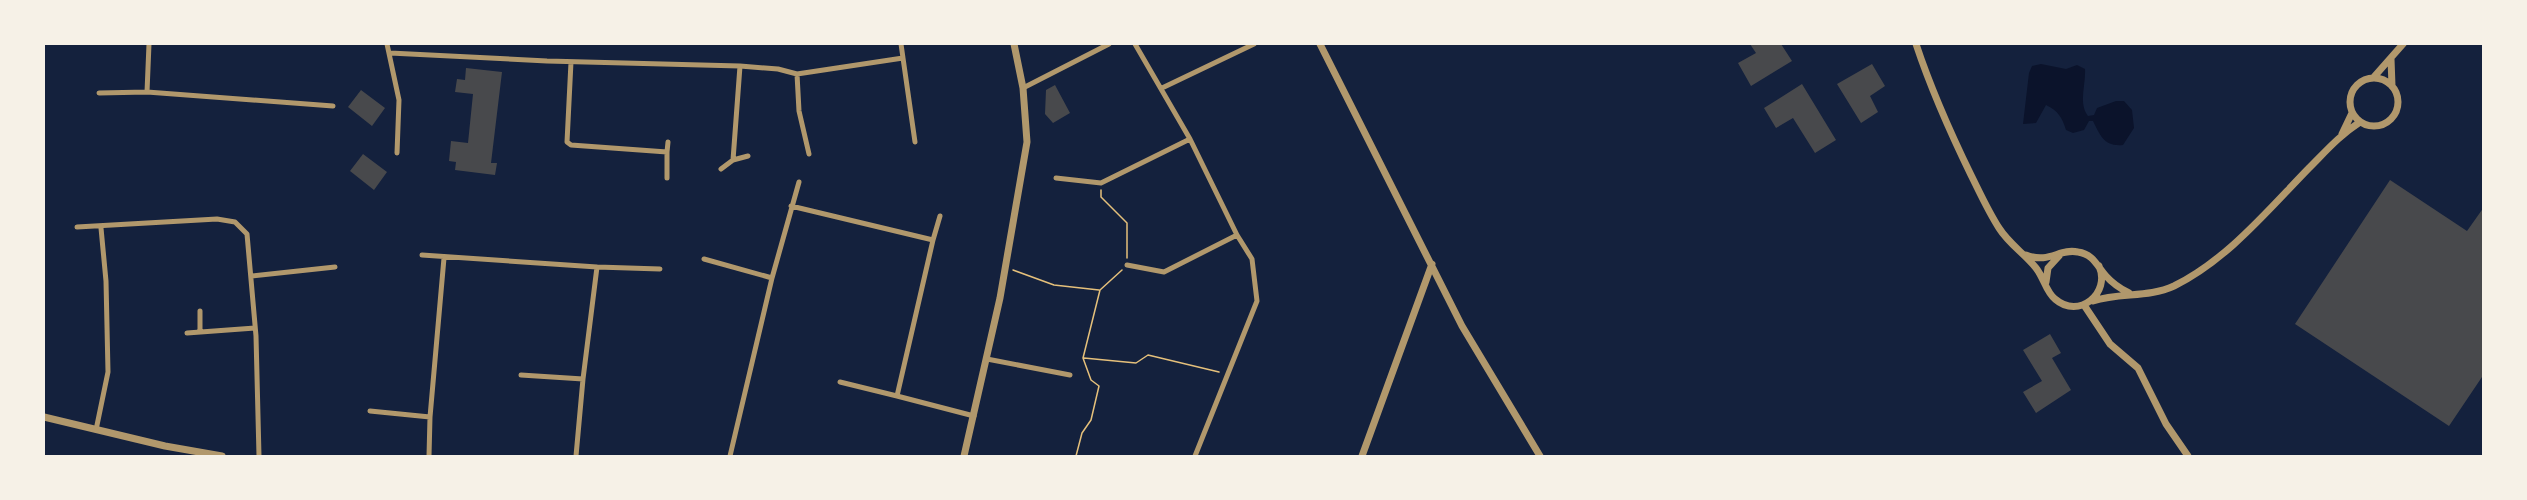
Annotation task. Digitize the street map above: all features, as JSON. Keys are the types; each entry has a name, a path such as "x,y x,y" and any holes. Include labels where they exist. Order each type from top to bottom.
{"street":[{"path":"147,92 149,44"},
{"path":"387,44 399,100 397,153"},
{"path":"901,44 915,142"},
{"path":"964,456 987,359 1027,142 1023,88 1014,44"},
{"path":"1023,88 1109,44"},
{"path":"1135,44 1190,139 1237,235 1252,260 1257,301 1195,456"},
{"path":"1162,88 1254,44"},
{"path":"1320,44 1462,326 1540,456"},
{"path":"1916,44 1942,116 1999,229 2011,244 2024,254 2046,282 2051,295 2057,301 2074,307 2114,295 2162,291 2207,267 2266,212 2342,134 2360,122"},
{"path":"2391,59 2392,87 2397,101 2393,116 2381,125 2373,126 2360,122 2352,113 2349,102 2354,89 2361,82 2373,78 2403,44"},
{"path":"390,53 571,62 740,66 778,69 797,74 903,57"},
{"path":"571,62 567,142 571,145 667,152"},
{"path":"733,159 740,66"},
{"path":"797,74 799,111 809,154"},
{"path":"2373,78 2385,81 2392,87"},
{"path":"99,93 147,92 333,105"},
{"path":"2342,134 2352,113"},
{"path":"1056,178 1101,183 1190,139"},
{"path":"667,178 668,142"},
{"path":"721,169 733,159 748,156"},
{"path":"730,456 772,278 799,182"},
{"path":"791,206 933,240"},
{"path":"897,396 940,216"},
{"path":"77,227 101,228 217,219 235,222 247,234 255,328 259,456"},
{"path":"96,429 108,372 106,281 101,228"},
{"path":"1127,265 1164,272 1237,235"},
{"path":"2024,254 2037,259 2072,251 2085,254 2113,282 2132,294"},
{"path":"2046,282 2048,268 2062,254"},
{"path":"422,255 660,269"},
{"path":"429,456 430,417 444,258"},
{"path":"704,259 772,278"},
{"path":"1362,456 1432,264"},
{"path":"2088,303 2100,288 2102,280 2098,266"},
{"path":"252,276 334,267"},
{"path":"576,456 597,267"},
{"path":"2088,303 2110,344 2138,368 2166,424 2188,456"},
{"path":"200,311 200,332"},
{"path":"187,333 255,328"},
{"path":"987,359 1070,375"},
{"path":"521,375 583,379"},
{"path":"840,382 974,416"},
{"path":"370,411 430,417"},
{"path":"44,417 165,446 222,456"}],"path":[{"path":"1076,456 1082,433 1091,420 1099,386 1091,380 1083,358 1100,290 1127,265 1127,223 1101,197 1101,183"},
{"path":"1005,268 1054,285 1100,290"},
{"path":"1083,358 1136,363 1148,355 1229,374"}],"water":[{"path":"2041,64 2066,69 2077,65 2085,69 2083,105 2088,116 2094,115 2097,108 2116,101 2124,101 2132,110 2134,128 2123,145 2107,142 2093,121 2089,121 2084,130 2073,133 2066,130 2059,115 2046,105 2036,123 2023,124 2029,73 2032,66"}],"building":[{"path":"1750,44 1781,44 1792,61 1751,86 1738,63 1756,53"},
{"path":"1872,64 1885,86 1870,96 1878,112 1861,123 1837,84"},
{"path":"466,68 502,72 491,163 497,163 495,175 455,170 456,162 449,161 451,141 468,143 473,94 455,92 457,79 465,80"},
{"path":"1802,84 1836,140 1815,153 1793,118 1776,128 1764,108"},
{"path":"1055,85 1070,113 1053,123 1045,114 1046,90"},
{"path":"361,90 385,108 372,126 348,107"},
{"path":"363,154 387,172 374,190 350,171"},
{"path":"2390,180 2467,231 2484,207 2484,374 2449,426 2295,324"},
{"path":"2050,334 2061,353 2052,358 2071,390 2036,413 2023,392 2042,381 2023,350"}]}
